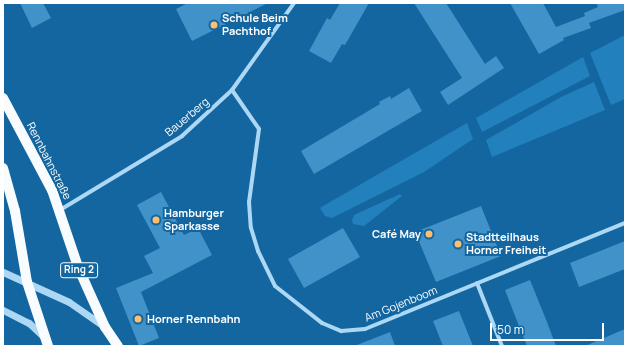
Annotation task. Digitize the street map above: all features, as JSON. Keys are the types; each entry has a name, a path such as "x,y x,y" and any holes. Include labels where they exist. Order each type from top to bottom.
{"main road":[{"name":"Rennbahnstraße","path":"3,98 60,210 78,267 105,327 118,346"},
{"path":"3,168 15,211 27,282 46,340"}],"street":[{"name":"Bauerberg","path":"60,210 182,136 232,90 294,3"},
{"name":"Am Gojenboom","path":"232,90 259,129 249,194 251,228 258,251 275,286 322,323 341,331 365,329 625,223"},
{"path":"3,272 69,302 105,327"},
{"path":"477,283 502,346"},
{"path":"3,310 29,323 46,340"}],"shaded area":[{"path":"625,35 625,99 611,105 590,53"},
{"path":"583,57 590,76 482,132 476,118"},
{"path":"594,82 605,110 492,157 486,140 561,97"},
{"path":"467,123 473,139 424,172 332,218 325,216 320,208 323,206"},
{"path":"400,194 402,196 364,226 353,224 352,220 354,215"}],"building":[{"path":"20,3 43,3 51,18 32,28"},
{"path":"188,3 268,3 192,41 176,9"},
{"path":"340,3 369,3 345,45 342,44 331,63 309,51 327,18 330,20"},
{"path":"414,3 446,3 485,64 496,56 504,68 448,105 440,92 462,78"},
{"path":"510,3 543,3 556,27 585,16 584,13 598,7 596,3 625,3 625,10 589,23 591,28 563,38 564,40 539,54"},
{"path":"409,88 422,111 314,174 301,151 380,104 379,102 390,96 391,99"},
{"path":"161,192 184,235 198,228 212,255 141,292 159,338 139,346 116,288 153,273 144,256 160,248 137,205"},
{"name":"Stadtteilhaus Horner Freiheit","path":"481,206 501,256 436,282 415,232"},
{"path":"343,228 360,257 304,288 288,259"},
{"path":"625,241 625,269 579,287 570,263"},
{"path":"530,280 556,346 527,346 517,321 505,290"},
{"path":"459,311 473,346 443,346 433,321"},
{"path":"625,329 625,346 585,346"},
{"path":"390,332 395,346 357,346 357,345"}],"place":[{"name":"Schule Beim Pachthof","path":"214,25"},
{"name":"Hamburger Sparkasse","path":"156,220"},
{"name":"Café May","path":"429,234"},
{"name":"Stadtteilhaus Horner Freiheit","path":"458,244"},
{"name":"Horner Rennbahn","path":"138,319"}]}
